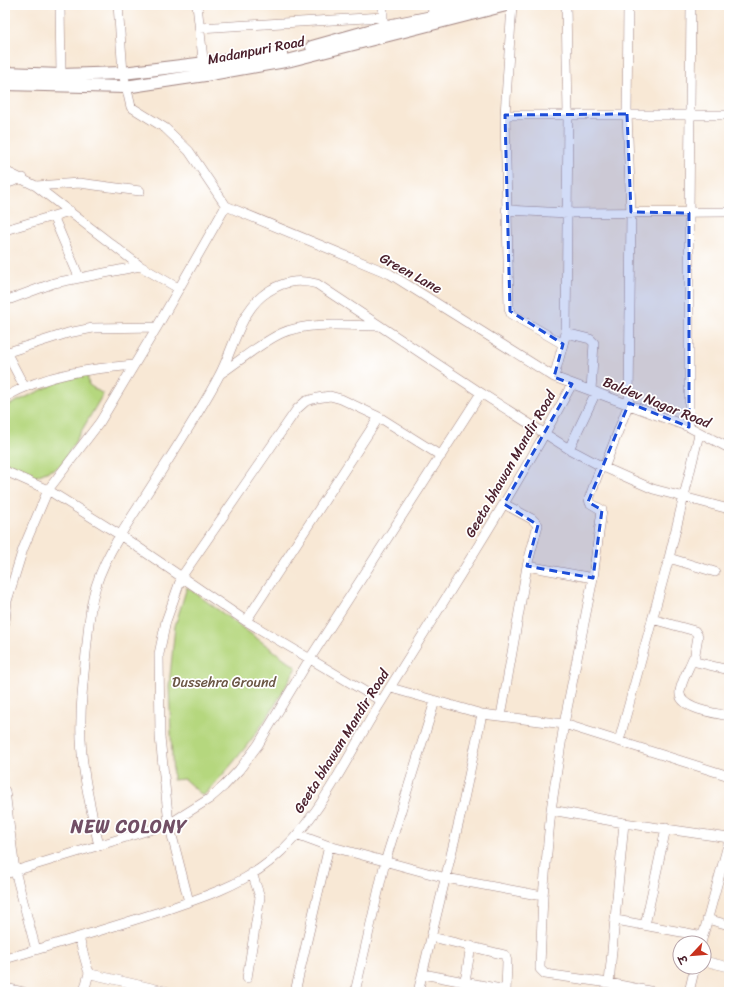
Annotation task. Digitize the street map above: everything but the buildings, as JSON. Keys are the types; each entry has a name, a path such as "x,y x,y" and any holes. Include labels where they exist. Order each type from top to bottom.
{"street":[{"path":"60,5 61,75"},
{"path":"5,622 7,601 23,548 48,490 100,422 134,364 158,327 178,288 226,206 189,151 165,128 130,107 123,73 118,5"},
{"path":"197,5 204,70"},
{"path":"199,28 383,27 383,5"},
{"name":"Madanpuri Road","path":"5,73 61,75 204,70 291,60 383,27 433,15 466,5"},
{"name":"Madanpuri Road","path":"433,15 500,5"},
{"path":"512,5 505,115 506,210 510,311 515,316 563,344"},
{"path":"554,377 566,333 568,114 566,5"},
{"path":"628,5 627,114 631,212 629,403 589,499 590,503 602,510 593,578 564,724 551,810 543,896 540,965 542,972 654,992"},
{"path":"690,427 689,213 691,5"},
{"name":"Madanpuri Road","path":"5,84 125,87 204,70"},
{"path":"505,115 729,115"},
{"path":"5,171 36,186 140,266 178,288"},
{"path":"5,184 22,178"},
{"path":"36,186 79,183 140,191"},
{"name":"Green Lane","path":"226,206 390,274 554,377 572,384"},
{"path":"506,210 568,213 729,212"},
{"path":"5,230 70,211"},
{"path":"53,216 79,277"},
{"path":"5,301 54,283 140,266"},
{"path":"99,846 85,779 80,720 93,597 101,572 120,535 174,452 220,374 247,315 261,297 277,285 290,281 306,281 317,284 481,393 569,449 603,467 652,489 729,509"},
{"path":"220,374 281,334 293,329 309,327 379,326"},
{"path":"24,386 5,352 68,333 92,328 158,327"},
{"path":"566,333 590,339 594,343 593,391 569,449"},
{"path":"5,397 24,386 67,372 134,364"},
{"name":"Baldev Nagar Road","path":"572,384 629,403 690,427 699,434 729,448"},
{"name":"Geeta bhawan Mandir Road","path":"5,959 79,938 189,902 228,886 268,863 299,834 347,761 381,701 504,504 546,434 572,384"},
{"path":"5,874 169,824 209,799 239,770 258,745 310,660 481,393"},
{"path":"189,902 169,824 160,737 159,654 166,621 182,576 297,409 306,401 330,396 341,399 379,417 441,456"},
{"path":"246,620 379,417"},
{"path":"619,741 669,558 699,434"},
{"path":"5,471 48,490 120,535 246,620 310,660 381,701"},
{"path":"501,716 527,566 538,525 532,519 504,504"},
{"path":"669,558 715,572"},
{"path":"527,566 593,578"},
{"path":"652,619 697,633 693,658 680,692 681,700 685,704 692,707 729,716"},
{"path":"693,658 696,662 729,670"},
{"path":"390,688 482,714 564,724 729,776"},
{"path":"355,992 386,862 435,701"},
{"path":"418,992 446,878 482,714"},
{"path":"5,791 15,871 36,950"},
{"path":"551,810 624,823 666,828 729,840 703,935"},
{"path":"609,983 624,823"},
{"path":"645,924 666,828"},
{"path":"299,834 329,846 446,878 543,896"},
{"path":"295,992 329,846"},
{"path":"248,978 260,897 252,873"},
{"path":"707,919 729,925"},
{"path":"616,920 645,924 684,935"},
{"path":"423,974 470,986 506,991 507,961 505,954 432,937"},
{"path":"79,938 89,973 84,992"},
{"path":"470,986 471,946"},
{"path":"712,963 729,967"},
{"path":"89,973 148,990 169,992"},
{"path":"689,992 693,975"},
{"path":"5,988 23,992"}],"highlighted area":[{"path":"627,114 631,212 689,213 689,427 629,403 588,502 602,510 593,578 527,566 538,525 504,504 572,384 554,377 563,344 510,311 505,115"}],"green space":[{"path":"87,374 89,385 103,394 61,466 34,477 5,461 5,407 63,380"},
{"name":"Dussehra Ground","path":"187,587 296,667 277,702 255,735 243,751 203,796 184,779 173,780 169,686 175,626"}],"district":[{"name":"NEW COLONY","path":"129,827"}]}
